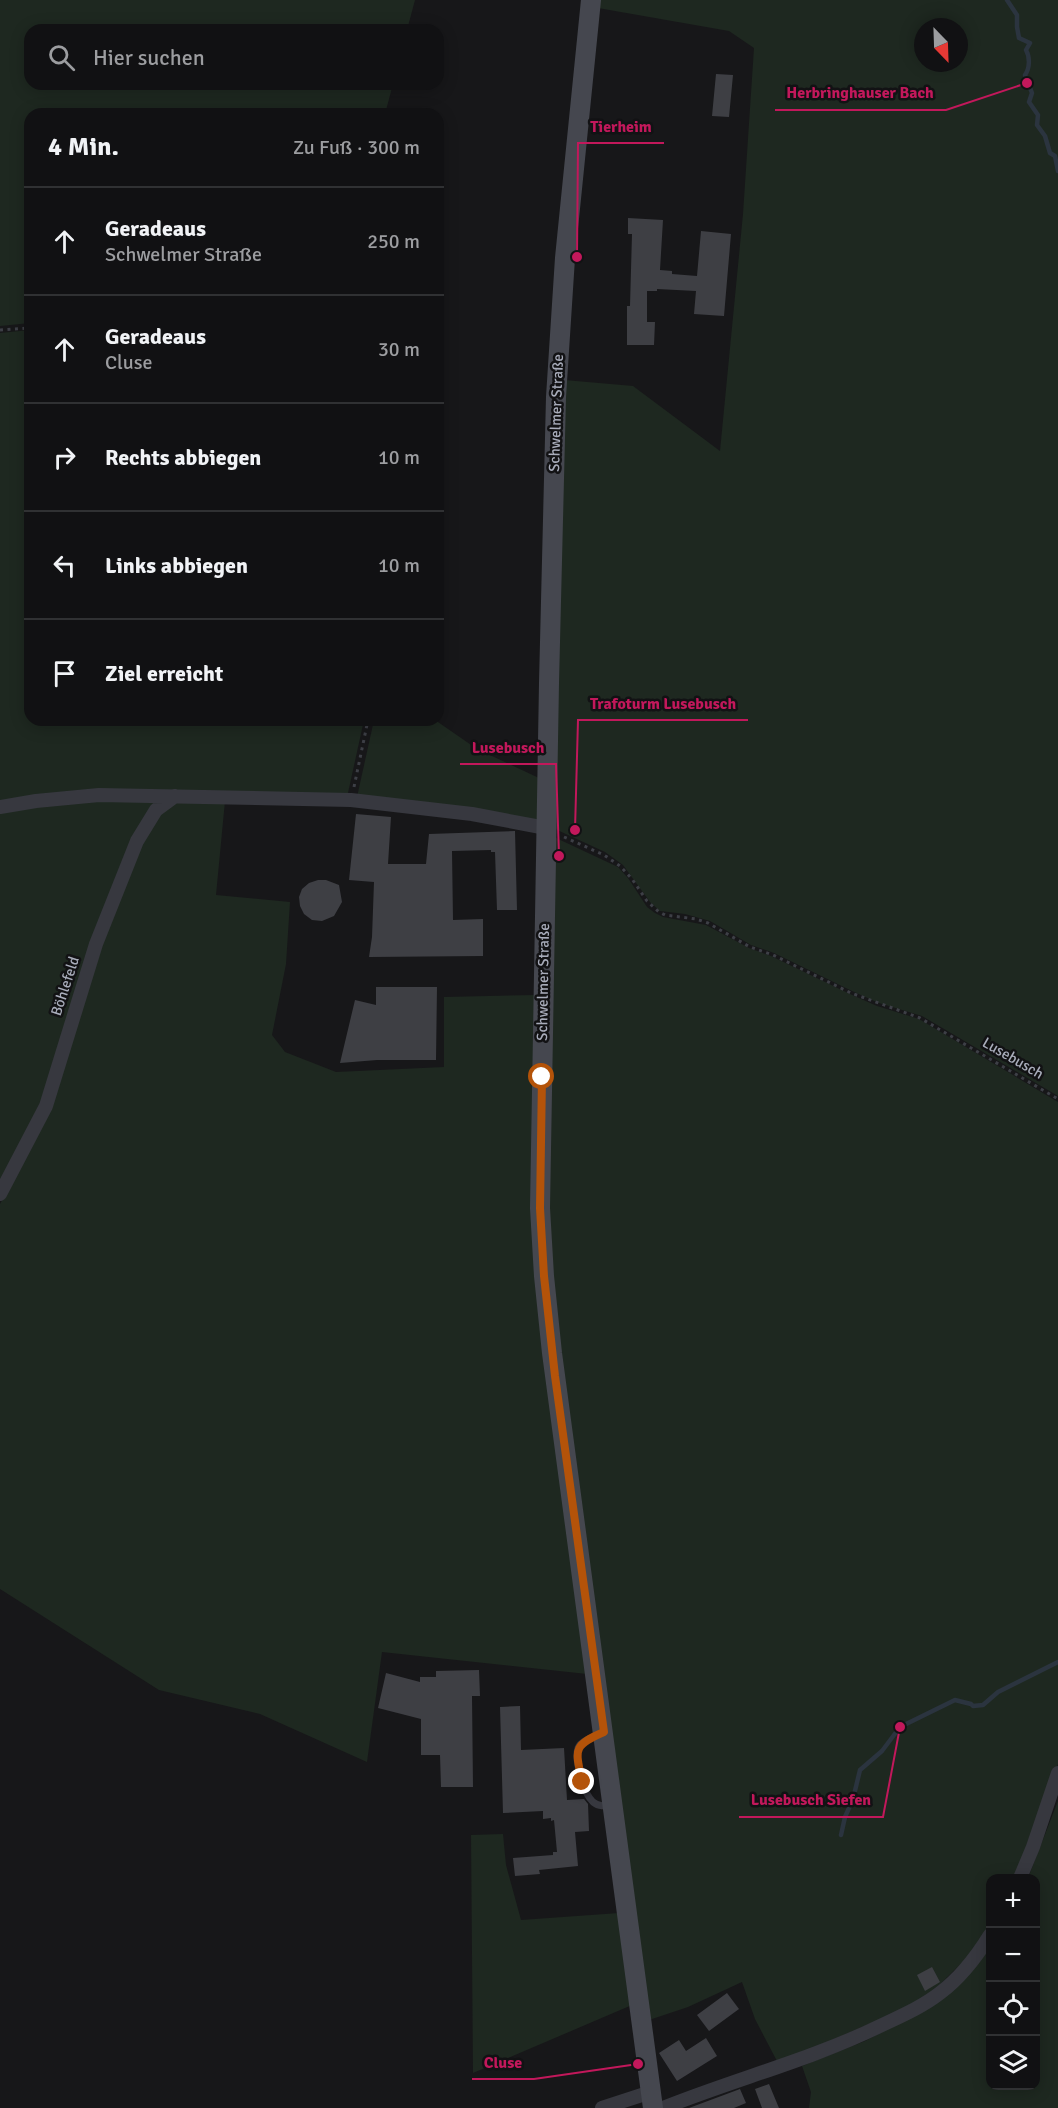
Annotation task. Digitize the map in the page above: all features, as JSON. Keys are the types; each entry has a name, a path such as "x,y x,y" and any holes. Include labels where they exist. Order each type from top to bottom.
{"main road":[{"name":"Schwelmer Straße","path":"591,0 560,328 552,523 540,1208 544,1276 554,1365 652,2100"}],"street":[{"path":"0,807 84,796 351,800 472,814 546,828"},
{"name":"Böhlefeld","path":"0,1194 46,1106 96,944 137,841 156,810 175,796"},
{"path":"1022,1874 1058,1773"},
{"path":"663,2108 804,2059 861,2036 910,2012 941,1992 963,1972 986,1940"},
{"path":"602,2108 652,2100"}],"lane":[{"path":"604,1732 583,1742 578,1748 577,1756 582,1782 593,1802 600,1806 613,1805"}],"path":[{"path":"0,330 24,328"},
{"path":"351,800 367,726"},
{"name":"Lusebusch","path":"546,828 604,855 620,866 647,901 659,912 708,923 750,946 851,993 920,1018 1058,1099"}],"shaded area":[{"path":"0,0 415,0 409,24 24,24 24,90 391,90 387,108 24,108 24,324 0,326"},
{"path":"598,0 1058,0 1058,1096 922,1016 879,1003 852,991 774,953 751,945 710,921 685,914 660,911 650,902 623,865 605,852 555,829 564,380 633,386 720,451 743,214 754,48 729,31 598,8"},
{"path":"24,331 24,726 363,726 348,793 344,796 0,803 0,333"},
{"path":"373,726 444,726 477,749 539,778 542,824 357,797"},
{"path":"164,801 148,816 53,1081 0,1193 0,812 70,802"},
{"path":"172,801 225,801 216,895 290,902 286,964 272,1035 285,1052 336,1072 444,1067 444,997 537,995 536,1275 587,1674 382,1652 367,1762 260,1714 159,1690 0,1589 0,1204 16,1175 84,988 148,827"},
{"path":"554,837 618,867 647,907 655,913 663,917 706,925 749,948 877,1006 919,1019 1058,1102 1058,1764 1017,1874 986,1874 986,1936 981,1944 923,2001 778,2063 755,2019 742,1982 688,2007 649,2020 558,1355 545,1212"},
{"path":"1058,1801 1058,2108 809,2108 811,2092 802,2066 865,2041 926,2009 986,1953 986,2090 1040,2090 1040,1874 1030,1874"},
{"path":"503,1834 506,1865 521,1920 619,1913 632,2005 473,2073 471,1835"}],"building":[{"path":"716,74 733,75 729,117 712,116"},
{"path":"628,218 663,220 660,270 672,271 672,274 697,276 701,231 731,234 724,316 694,314 696,291 657,289 657,291 647,291 647,322 655,322 654,345 627,345 632,234 628,234"},
{"path":"356,814 391,817 388,864 426,864 429,834 515,831 517,910 497,910 495,852 491,850 452,851 453,920 483,919 483,956 369,957 374,882 349,880"},
{"path":"318,880 326,880 339,885 342,902 334,916 322,921 312,920 304,914 299,897 302,889"},
{"path":"376,987 437,987 436,1060 377,1060 340,1063 355,1000 376,1005"},
{"path":"479,1670 480,1696 472,1696 473,1787 441,1787 440,1755 421,1755 421,1719 378,1708 386,1673 420,1682 420,1677 436,1677 436,1671"},
{"path":"520,1706 521,1750 564,1748 567,1800 584,1799 588,1804 589,1831 575,1832 578,1866 539,1870 540,1874 515,1876 513,1858 553,1855 553,1852 557,1852 554,1820 543,1819 543,1811 503,1813 500,1707"},
{"path":"932,1967 940,1982 925,1991 917,1975"},
{"path":"727,1993 739,2009 709,2031 697,2015"},
{"path":"706,2038 717,2056 677,2081 659,2053 679,2040 686,2051"},
{"path":"769,2084 779,2108 762,2108 755,2089"},
{"path":"740,2089 746,2103 734,2108 689,2108"}],"waterway":[{"path":"1007,0 1017,15 1019,38 1030,43 1026,50 1029,63 1025,75 1032,93 1029,102 1038,115 1037,125 1045,136 1050,153 1055,156 1058,171"},
{"path":"841,1835 860,1770 882,1751 900,1727 955,1700 973,1706 983,1705 998,1692 1058,1662"}],"place":[{"name":"Herbringhauser Bach","path":"1027,83"},
{"name":"Tierheim","path":"577,257"},
{"name":"Trafoturm Lusebusch","path":"575,830"},
{"name":"Lusebusch","path":"559,856"},
{"name":"Lusebusch Siefen","path":"900,1727"},
{"name":"Cluse","path":"638,2064"}],"route":[{"path":"542,1077 540,1208 544,1276 555,1376 604,1732 583,1742 578,1748 577,1756 582,1782"}]}
